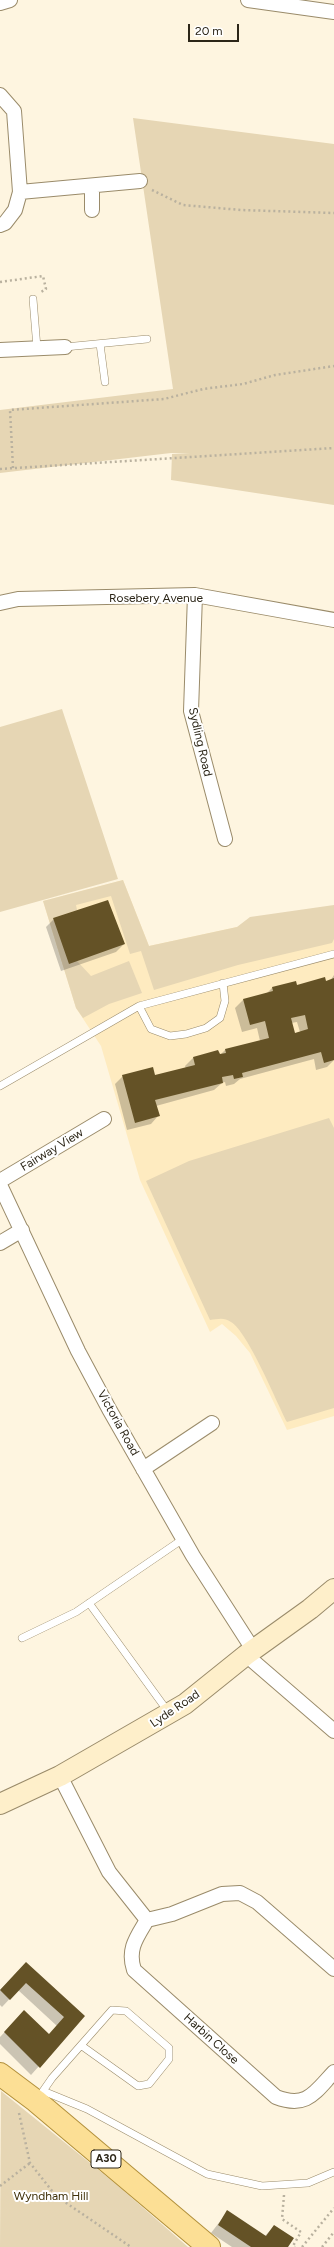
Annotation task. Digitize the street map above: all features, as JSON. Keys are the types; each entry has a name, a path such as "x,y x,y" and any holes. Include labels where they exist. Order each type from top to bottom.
{"main road":[{"name":"A30","path":"0,2074 209,2247"}],"street":[{"path":"0,3 10,0"},
{"path":"248,0 292,3 334,12"},
{"path":"0,95 14,111 20,192 15,210 5,223 0,224"},
{"path":"20,192 92,187 140,181"},
{"path":"92,187 92,210"},
{"path":"0,350 65,347"},
{"name":"Rosebery Avenue","path":"0,603 18,599 195,595 334,620"},
{"name":"Sydling Road","path":"195,595 191,711 225,839"},
{"name":"Fairway View","path":"0,1181 104,1119"},
{"name":"Victoria Road","path":"0,1185 78,1351 143,1469 250,1653 334,1731"},
{"path":"0,1243 22,1230"},
{"path":"143,1469 212,1423"},
{"name":"Lyde Road","path":"0,1804 60,1776 185,1704 334,1589"},
{"path":"60,1776 108,1872 147,1920 172,1914 222,1894 240,1893 257,1902 334,1970"},
{"name":"Harbin Close","path":"147,1920 132,1945 130,1959 134,1970 276,2097 288,2102 299,2102 310,2097 334,2072"}],"lane":[{"path":"33,299 37,348"},
{"path":"65,347 147,339"},
{"path":"100,344 105,382"},
{"path":"0,1086 139,1006 334,954"},
{"path":"139,1006 151,1029 170,1036 193,1032 206,1028 220,1018 226,1000 223,983"},
{"path":"22,1638 88,1603 183,1539"},
{"path":"88,1603 170,1713"},
{"path":"82,2046 138,2086 149,2084 169,2059 169,2048 126,2011 112,2010 33,2101 86,2110 207,2174 262,2186 308,2183 334,2172"}],"path":[{"path":"140,181 150,189 183,206 241,210 334,212"},
{"path":"0,282 43,276 46,289 33,299"},
{"path":"13,468 10,410 164,399 203,389 243,384 275,375 334,366"},
{"path":"0,468 334,448"},
{"path":"33,2101 30,2163 56,2196 131,2247"},
{"path":"0,2186 30,2163"},
{"path":"284,2185 282,2219 301,2232 293,2246 295,2247"},
{"path":"302,2247 334,2208"},
{"path":"322,2247 334,2232"}],"shaded area":[{"path":"123,880 149,946 334,906 334,1416 287,1430 250,1353 236,1336 222,1324 210,1332 140,1180 101,1046 76,1008 43,901"}],"green space":[{"path":"133,118 334,144 334,505 171,480 172,454 190,453 171,453 0,473 0,410 173,389"},
{"path":"62,709 118,879 0,912 0,727"},
{"path":"123,880 149,946 237,927 250,917 334,905 334,939 332,943 238,965 154,990 141,951 130,954 111,896 76,905 77,910 53,918 77,961 91,976 129,961 142,993 109,1004 83,1018 76,1008 43,901"},
{"path":"329,1118 334,1128 334,1408 287,1422 253,1352 238,1328 226,1319 210,1320 146,1181 189,1161"},
{"name":"Wyndham Hill","path":"1,2091 116,2184 188,2247 0,2247"}],"building":[{"path":"108,900 125,944 69,964 53,918"},
{"path":"325,977 326,981 334,978 334,1060 324,1063 321,1052 242,1073 243,1077 234,1079 233,1075 222,1077 223,1083 155,1100 160,1116 135,1123 122,1075 153,1067 155,1075 195,1065 193,1057 218,1050 220,1054 226,1053 225,1049 269,1038 265,1021 250,1025 243,999 273,991 272,987 296,981 297,985","holes":["305,1015 308,1029 295,1033 291,1018"]},
{"path":"26,1962 85,2016 40,2068 4,2032 24,2010 49,2034 64,2017 26,1983 10,2000 0,1990"},
{"path":"227,2210 266,2236 274,2225 294,2238 288,2247 251,2247 218,2225"}]}
